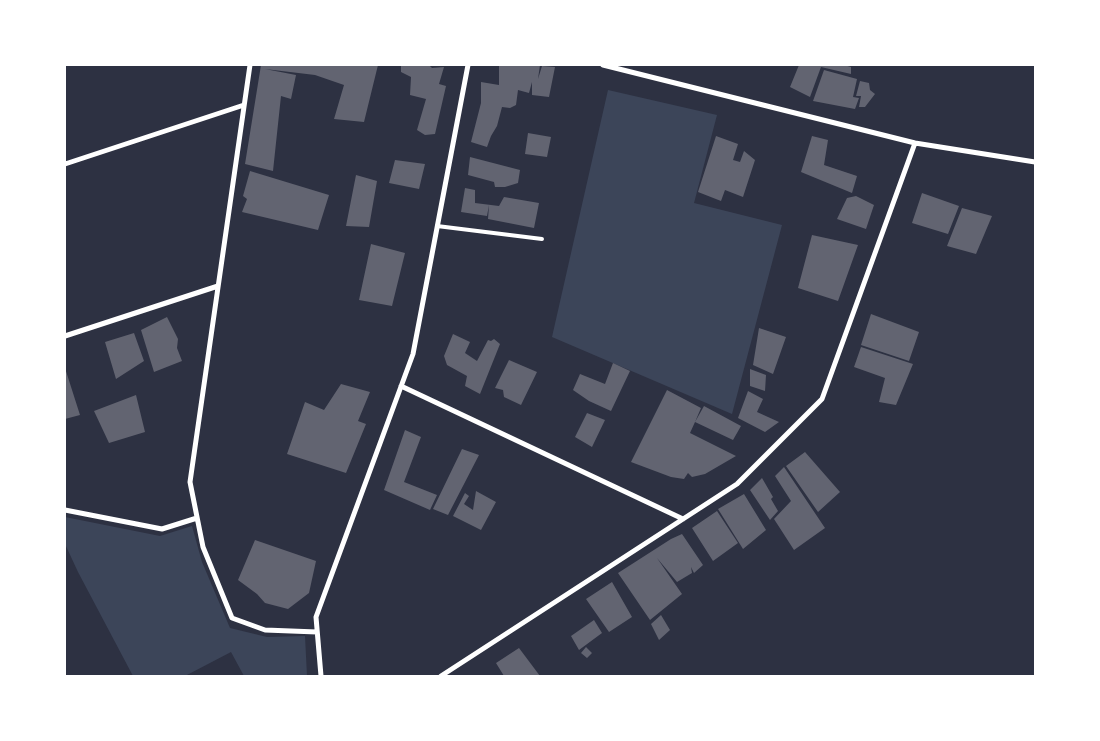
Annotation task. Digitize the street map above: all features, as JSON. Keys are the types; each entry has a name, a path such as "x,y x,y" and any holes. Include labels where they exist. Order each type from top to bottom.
{"street":[{"path":"250,65 190,482 203,547 232,618 264,630 317,632"},
{"path":"321,676 316,617 413,354 468,65"},
{"path":"603,65 916,143 1035,162"},
{"path":"65,164 244,105"},
{"path":"441,676 737,484 822,398 916,143"},
{"path":"65,336 218,286"},
{"path":"401,386 683,519"},
{"path":"65,510 162,529 197,518"}],"lane":[{"path":"438,226 542,240"}],"shaded area":[{"path":"608,90 717,115 694,203 782,225 732,414 552,337"},
{"path":"65,517 160,536 192,526 202,562 230,628 267,637 305,636 307,676 244,676 231,652 185,676 133,676 65,544"}],"building":[{"path":"261,65 378,65 364,122 334,119 344,85 315,75 265,69 296,75 291,99 281,96 273,171 245,164"},
{"path":"401,65 429,65 432,68 444,67 439,84 446,86 435,134 425,135 417,130 426,99 410,95 411,77 401,72"},
{"path":"499,65 540,65 538,79 542,66 555,67 549,97 532,95 532,82 529,93 518,90 516,105 510,108 502,107 497,126 487,147 471,142 481,103 481,82 499,85"},
{"path":"799,65 844,65 851,67 851,74 821,67 810,97 790,87"},
{"path":"824,70 857,79 853,97 859,98 855,109 813,101"},
{"path":"860,81 869,83 870,90 875,94 865,107 859,107 861,96 856,96"},
{"path":"528,133 551,137 547,157 525,154"},
{"path":"716,136 738,144 733,160 740,162 744,151 755,160 743,197 725,190 721,201 698,192"},
{"path":"812,136 828,140 824,165 857,176 852,193 801,172"},
{"path":"470,157 520,170 518,183 505,187 495,187 494,182 468,175"},
{"path":"395,160 425,164 419,189 389,183"},
{"path":"250,171 329,195 318,230 242,212 247,199 243,196"},
{"path":"356,175 377,181 369,227 346,226"},
{"path":"465,188 475,190 475,203 499,206 504,197 539,203 534,228 488,219 489,205 487,216 461,212"},
{"path":"922,193 959,206 948,234 912,223"},
{"path":"856,196 874,205 866,229 837,219 847,198"},
{"path":"962,208 992,216 976,254 947,246"},
{"path":"812,235 858,245 838,301 798,288"},
{"path":"371,244 405,253 392,306 359,300"},
{"path":"871,314 919,332 909,361 861,345"},
{"path":"167,317 178,339 177,348 182,361 154,372 141,330"},
{"path":"759,328 786,337 773,374 753,365"},
{"path":"134,333 144,361 116,379 105,342"},
{"path":"453,334 470,342 465,353 477,361 488,340 494,339 500,344 480,394 465,386 467,376 447,365 444,356"},
{"path":"861,347 913,364 896,405 879,402 885,378 854,367"},
{"path":"509,360 537,372 521,405 504,397 503,390 495,388"},
{"path":"613,363 630,371 611,411 589,401 573,390 580,374 605,384"},
{"path":"65,368 80,415 65,419"},
{"path":"750,369 766,375 765,391 750,386"},
{"path":"341,384 370,392 358,421 366,424 346,473 287,454 305,402 324,410"},
{"path":"667,390 701,408 690,433 736,456 705,474 692,477 688,473 684,479 671,477 631,462"},
{"path":"748,391 763,399 757,412 779,422 765,432 738,418"},
{"path":"136,395 145,432 109,443 94,411"},
{"path":"704,406 741,426 733,440 695,422"},
{"path":"587,413 605,420 592,447 575,437"},
{"path":"405,430 421,437 404,482 437,495 430,510 384,490"},
{"path":"462,449 479,455 448,515 433,509"},
{"path":"805,452 840,492 818,512 786,466"},
{"path":"784,467 825,528 794,550 774,519 791,501 775,476"},
{"path":"762,478 773,497 771,499 778,511 770,520 750,490"},
{"path":"476,491 496,502 481,530 453,516 465,493 469,496 464,504 473,510"},
{"path":"744,494 766,530 743,549 718,509"},
{"path":"717,511 738,543 713,561 692,528"},
{"path":"682,534 703,565 694,573 691,567 692,573 677,582 657,558 682,594 650,620 618,573"},
{"path":"255,540 316,561 309,593 288,609 265,603 257,594 238,580"},
{"path":"612,582 632,617 609,632 586,599"},
{"path":"661,615 670,630 659,640 651,624"},
{"path":"594,620 602,633 579,650 571,636"},
{"path":"586,647 592,653 587,658 581,653"},
{"path":"519,648 540,676 504,676 496,663"}]}
